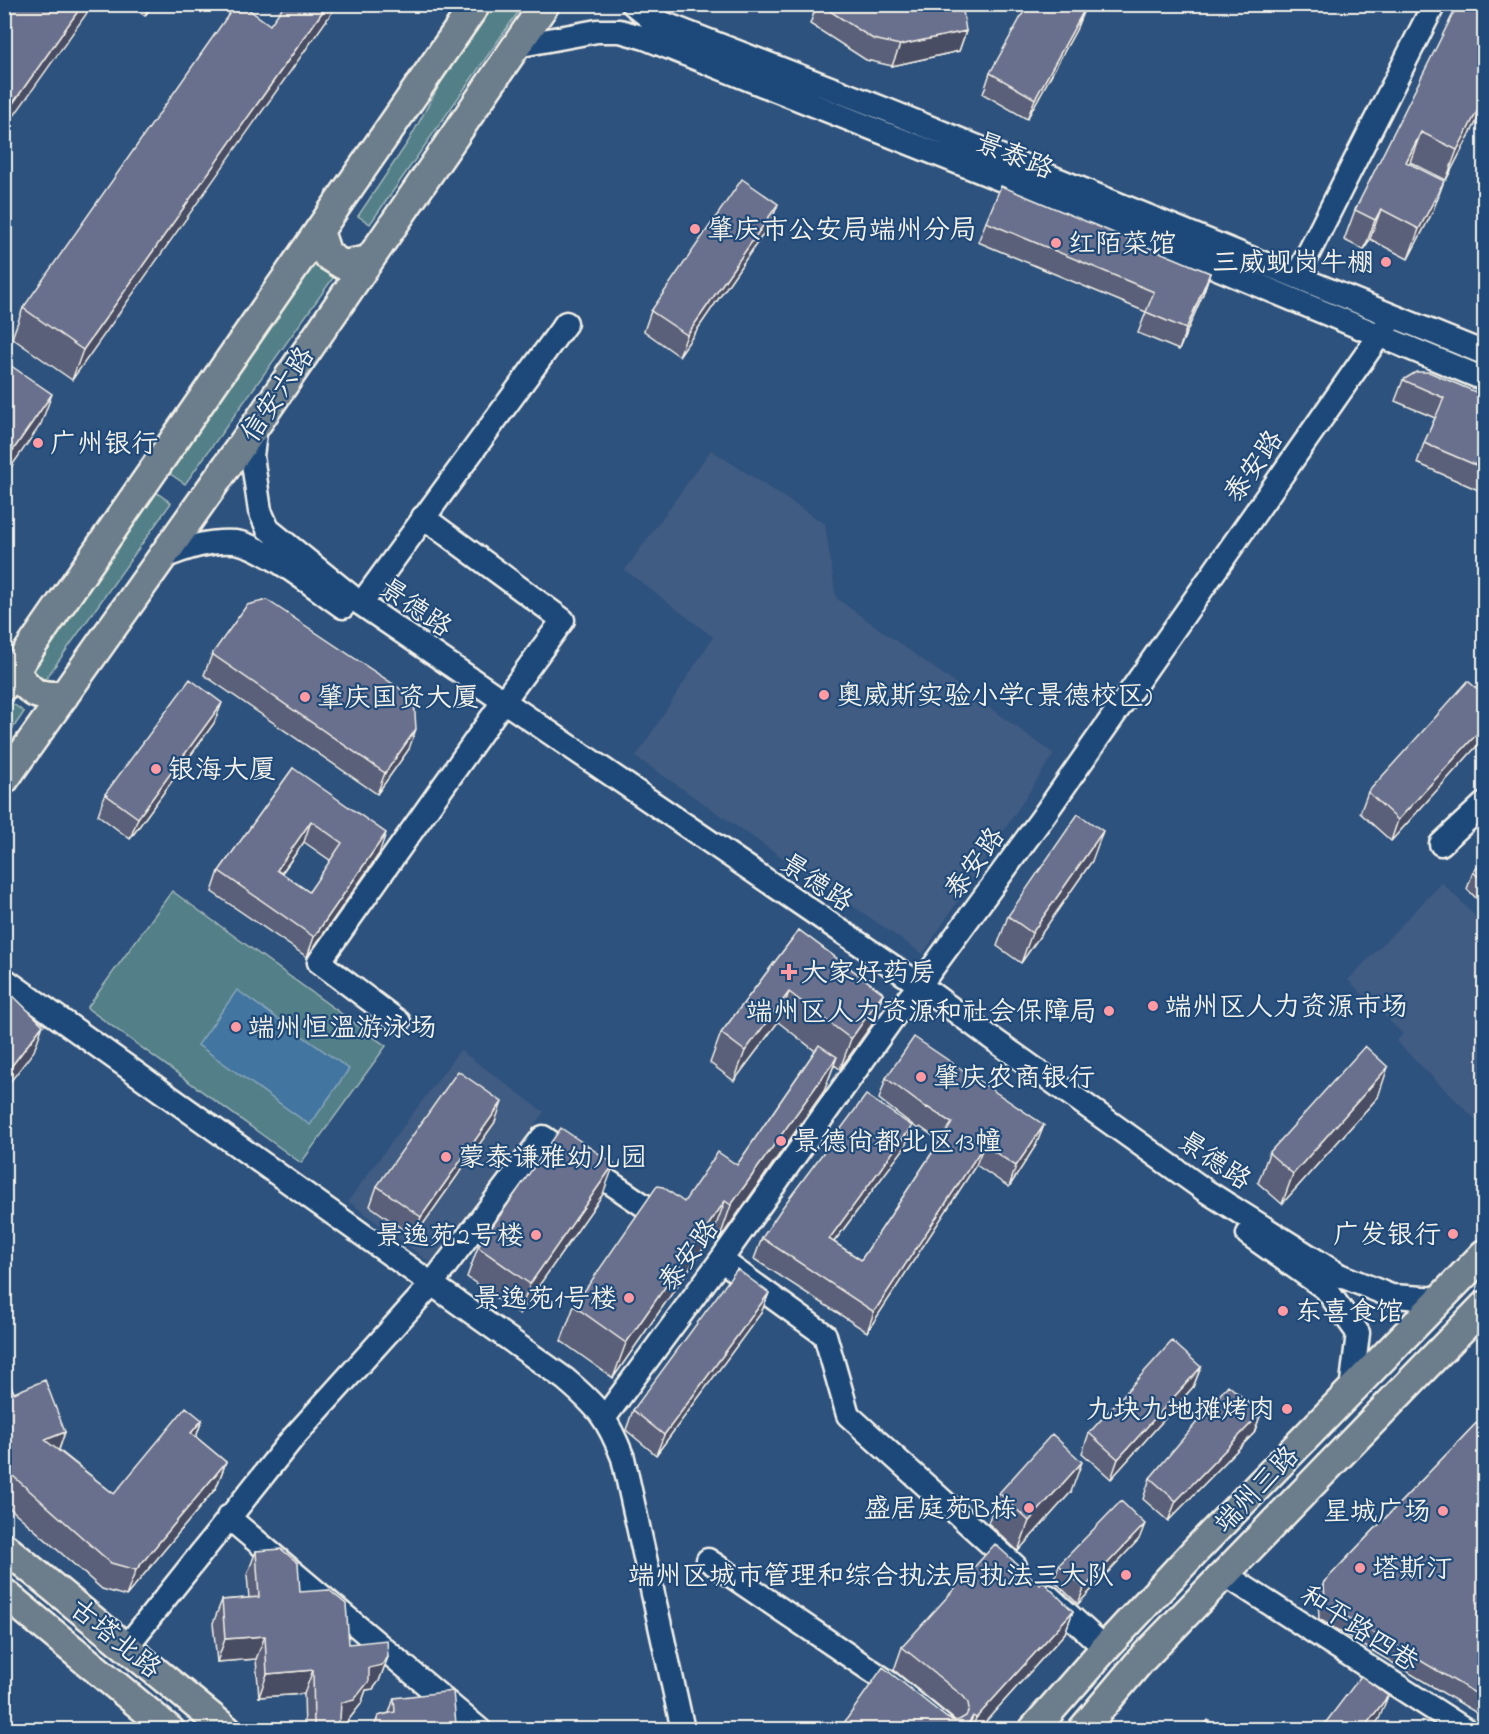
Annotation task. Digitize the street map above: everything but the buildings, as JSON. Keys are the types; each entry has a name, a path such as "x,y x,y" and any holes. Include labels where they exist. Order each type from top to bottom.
{"main road":[{"path":"64,696 40,696 10,679 476,4"},
{"name":"信安六路","path":"4,780 256,426 545,4"},
{"path":"319,231 327,255 343,265 369,260"},
{"name":"端州三路","path":"1033,1730 1195,1551 1485,1254"},
{"name":"端州三路","path":"1082,1730 1141,1660 1485,1306"},
{"name":"古塔北路","path":"4,1547 127,1646 226,1730"},
{"name":"古塔北路","path":"4,1593 170,1730"}],"street":[{"path":"633,4 651,18 909,119 1485,353"},
{"path":"1297,276 1434,4"},
{"name":"景泰路","path":"516,46 597,31 621,31 645,38 1080,211 1485,379"},
{"name":"泰安路","path":"605,1417 721,1260 895,1015 1042,818 1393,316"},
{"path":"361,604 566,323"},
{"name":"景德路","path":"256,426 252,456 255,487 260,511 268,529 361,604 499,707"},
{"path":"399,1022 319,962 563,620 423,517"},
{"name":"景德路","path":"162,558 183,549 204,544 237,542 269,555 499,707 915,991 1326,1289 1358,1333 1352,1391"},
{"path":"1441,844 1485,804"},
{"path":"4,979 565,1379 595,1405 613,1432 623,1458 683,1730"},
{"name":"景德路","path":"915,991 990,1038 1206,1191 1339,1275 1391,1296 1441,1299"},
{"path":"127,1646 292,1438 431,1285 543,1137 650,1209"},
{"path":"721,1260 825,1335 848,1415 1105,1648"},
{"path":"228,1517 480,1730"},
{"path":"708,1560 891,1684 947,1730"},
{"name":"和平路四巷","path":"1224,1574 1466,1730"}],"shaded area":[{"name":"奥威斯实验小学(景德校区)","path":"711,450 825,524 836,598 1054,754 923,954 636,757 713,637 625,570"},
{"path":"1442,883 1484,925 1484,1128 1396,1041 1403,1034 1348,980"},
{"path":"237,990 349,1069 310,1125 198,1045"},
{"name":"蒙泰谦雅幼儿园","path":"460,1050 544,1112 432,1264 348,1201"}],"green space":[{"path":"493,5 523,5 370,224 358,216 408,142 446,73"},
{"path":"326,246 346,260 185,484 166,471"},
{"path":"153,490 171,503 45,680 26,666"},
{"path":"5,698 24,712 5,740"},
{"name":"端州恒温游泳场","path":"172,891 386,1046 301,1163 87,1008"}],"place":[{"name":"肇庆市公安局端州分局","path":"695,229"},
{"name":"红陌菜馆","path":"1056,243"},
{"name":"三威蚬岗牛棚","path":"1386,262"},
{"name":"广州银行","path":"38,443"},
{"name":"奥威斯实验小学(景德校区)","path":"824,695"},
{"name":"肇庆国资大厦","path":"305,697"},
{"name":"银海大厦","path":"156,769"},
{"name":"大家好药房","path":"789,972"},
{"name":"端州区人力资源市场","path":"1153,1006"},
{"name":"端州区人力资源和社会保障局","path":"1109,1011"},
{"name":"端州恒温游泳场","path":"236,1027"},
{"name":"肇庆农商银行","path":"921,1077"},
{"name":"景德尚都北区13幢","path":"781,1141"},
{"name":"蒙泰谦雅幼儿园","path":"446,1157"},
{"name":"广发银行","path":"1453,1234"},
{"name":"景逸苑2号楼","path":"536,1235"},
{"name":"景逸苑1号楼","path":"629,1298"},
{"name":"东喜食馆","path":"1283,1311"},
{"name":"九块九地摊烤肉","path":"1287,1409"},
{"name":"盛居庭苑B栋","path":"1029,1508"},
{"name":"星城广场","path":"1443,1511"},
{"name":"塔斯汀","path":"1360,1568"},
{"name":"端州区城市管理和综合执法局执法三大队","path":"1126,1575"}]}
